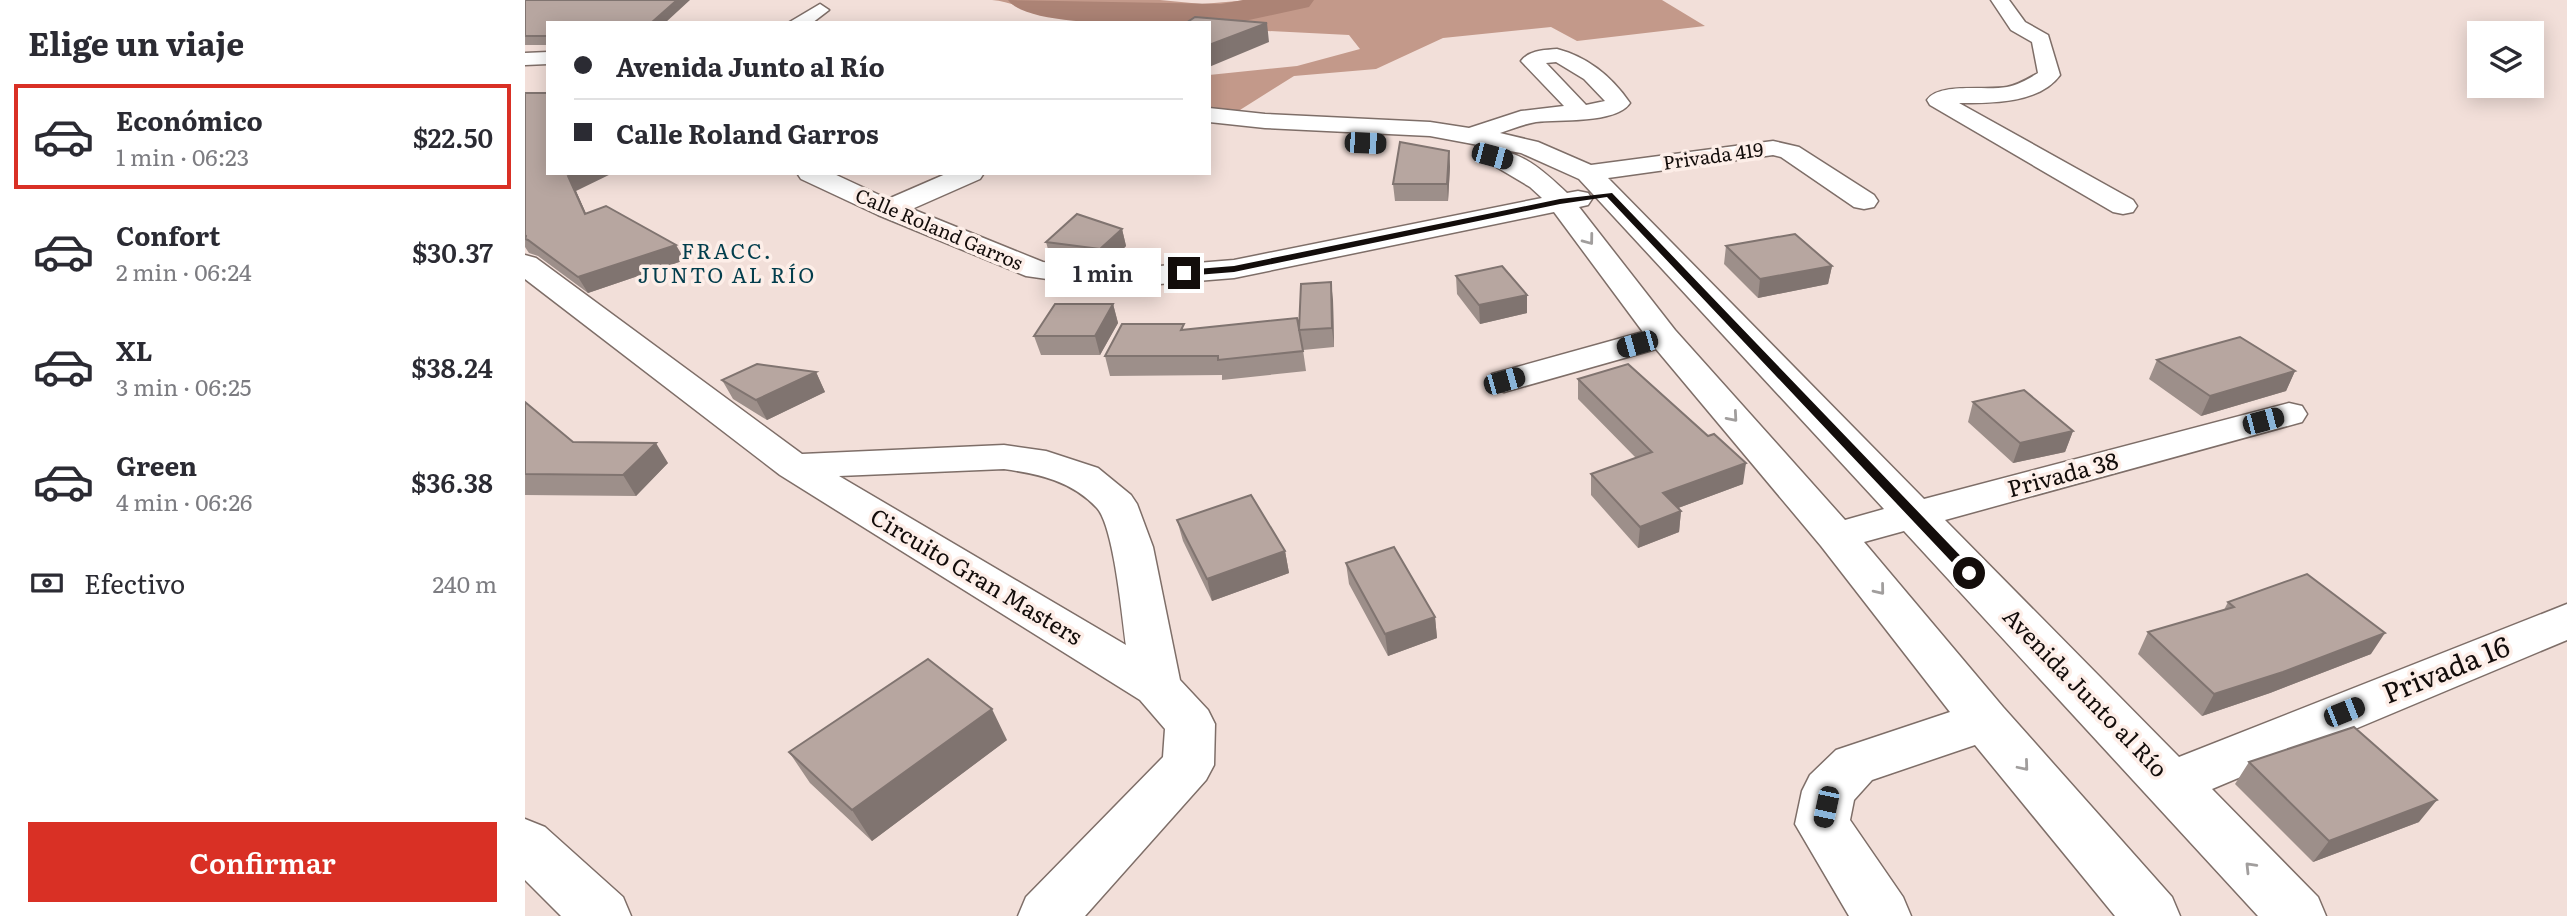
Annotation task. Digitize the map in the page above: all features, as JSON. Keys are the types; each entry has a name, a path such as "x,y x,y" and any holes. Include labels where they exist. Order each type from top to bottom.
{"street":[{"path":"2000,0 2018,26 2041,39 2049,75 2028,90 1984,96 1951,96 1938,100 2123,206"},
{"path":"802,21 820,10"},
{"path":"525,58 546,58"},
{"path":"525,71 546,70"},
{"path":"1471,135 1534,116 1571,112"},
{"name":"Avenida Junto al Río","path":"1211,116 1261,130 1478,152 1506,160 1539,181 1586,190"},
{"name":"Avenida Junto al Río","path":"1211,134 1261,130 1430,129 1529,148 1586,190 1914,516 2297,916"},
{"name":"Privada 419","path":"1586,190 1773,148 1790,152 1864,201"},
{"name":"Calle Roland Garros","path":"814,175 888,209 1037,270 1110,279 1234,269 1586,190"},
{"path":"888,209 966,175"},
{"name":"Avenida Junto al Río","path":"1586,190 1663,337 1836,536 1985,721 2151,916"},
{"name":"Circuito Gran Masters","path":"525,264 794,466 1157,687 1190,724 1188,765 1047,916"},
{"path":"1504,381 1663,337"},
{"name":"Privada 38","path":"1836,536 2288,414"},
{"path":"794,466 1004,457 1046,463 1084,477 1117,504 1129,536 1157,687"},
{"name":"Privada 16","path":"2171,783 2567,621"},
{"path":"1882,916 1822,824 1829,791 1854,765 1985,721"},
{"path":"525,844 602,916"}],"shaded area":[{"path":"992,0 1160,0 1202,4 1250,0 1662,0 1705,26 1577,41 1551,27 1443,38 1376,69 1294,76 1232,115 1211,110 1211,75 1297,66 1360,49 1349,35 1211,28 1211,21 1086,20 1038,13"}],"building":[{"path":"525,0 677,0 653,21 546,21 546,36 525,36"},
{"path":"1195,17 1267,23 1211,44 1211,21 1189,21"},
{"path":"525,93 546,93 546,175 570,175 568,176 585,214 606,206 676,245 578,277 525,239"},
{"path":"1400,142 1449,151 1447,184 1393,184"},
{"path":"1077,214 1122,229 1100,249 1046,242"},
{"path":"1795,234 1832,266 1760,279 1726,246"},
{"path":"1502,266 1527,295 1479,305 1456,276"},
{"path":"1331,282 1332,328 1299,330 1301,284"},
{"path":"1055,304 1113,304 1095,336 1034,336"},
{"path":"1297,318 1303,351 1218,360 1218,356 1105,356 1122,324 1184,324 1181,330"},
{"path":"2240,337 2295,371 2210,396 2157,360"},
{"path":"757,364 816,372 756,400 722,380"},
{"path":"1628,364 1708,436 1714,434 1746,463 1663,493 1681,511 1640,527 1591,474 1652,452 1578,379"},
{"path":"2024,390 2073,431 2020,443 1973,402"},
{"path":"525,402 573,442 656,443 623,475 525,474"},
{"path":"1251,495 1285,551 1207,579 1177,520"},
{"path":"1394,547 1435,617 1385,634 1346,563"},
{"path":"2307,574 2385,633 2283,672 2214,694 2148,632 2234,607 2228,602"},
{"path":"928,659 992,709 852,810 789,752"},
{"path":"2354,727 2437,800 2329,841 2249,762"}],"waterway":[{"path":"1025,0 1051,9 1221,15 1297,0"}],"district":[{"name":"FRACC. JUNTO AL RÍO","path":"727,264"}],"route":[{"path":"1184,273 1234,269 1560,201 1609,194 1969,573"}]}
